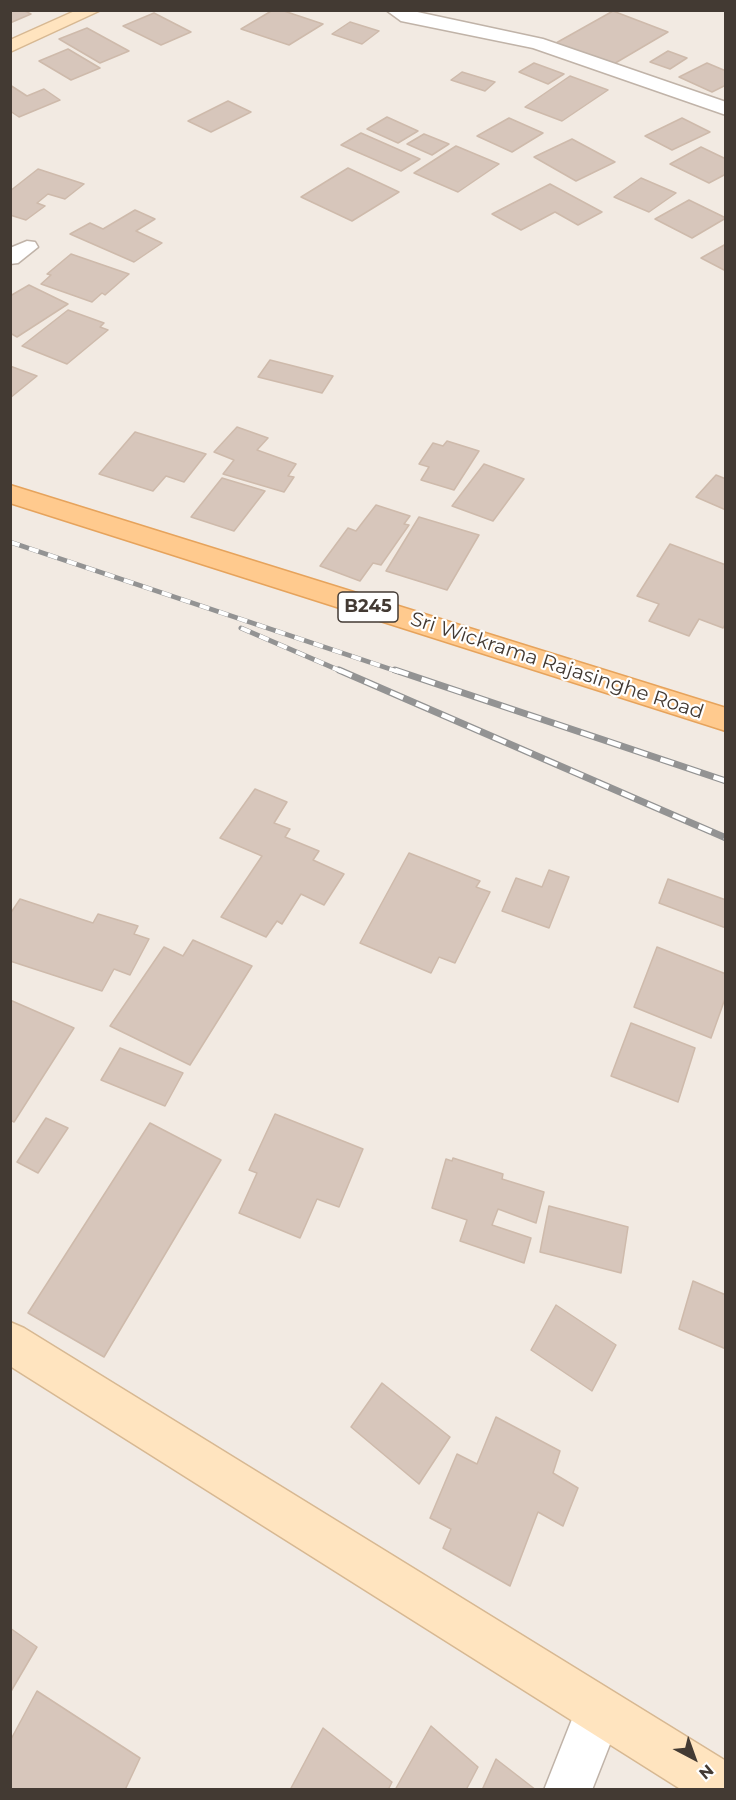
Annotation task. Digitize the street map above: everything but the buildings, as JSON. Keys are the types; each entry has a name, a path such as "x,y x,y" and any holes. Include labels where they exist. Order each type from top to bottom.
{"main road":[{"name":"Sri Wickrama Rajasinghe Road","path":"10,494 726,720"}],"street":[{"path":"10,47 93,10"},
{"path":"394,10 407,17 537,43 726,109"},
{"path":"10,1342 726,1790"},
{"path":"568,1790 599,1711"}],"railway":[{"path":"10,542 399,672"},
{"path":"241,628 343,672"},
{"path":"339,670 726,838"},
{"path":"395,670 726,781"}]}
